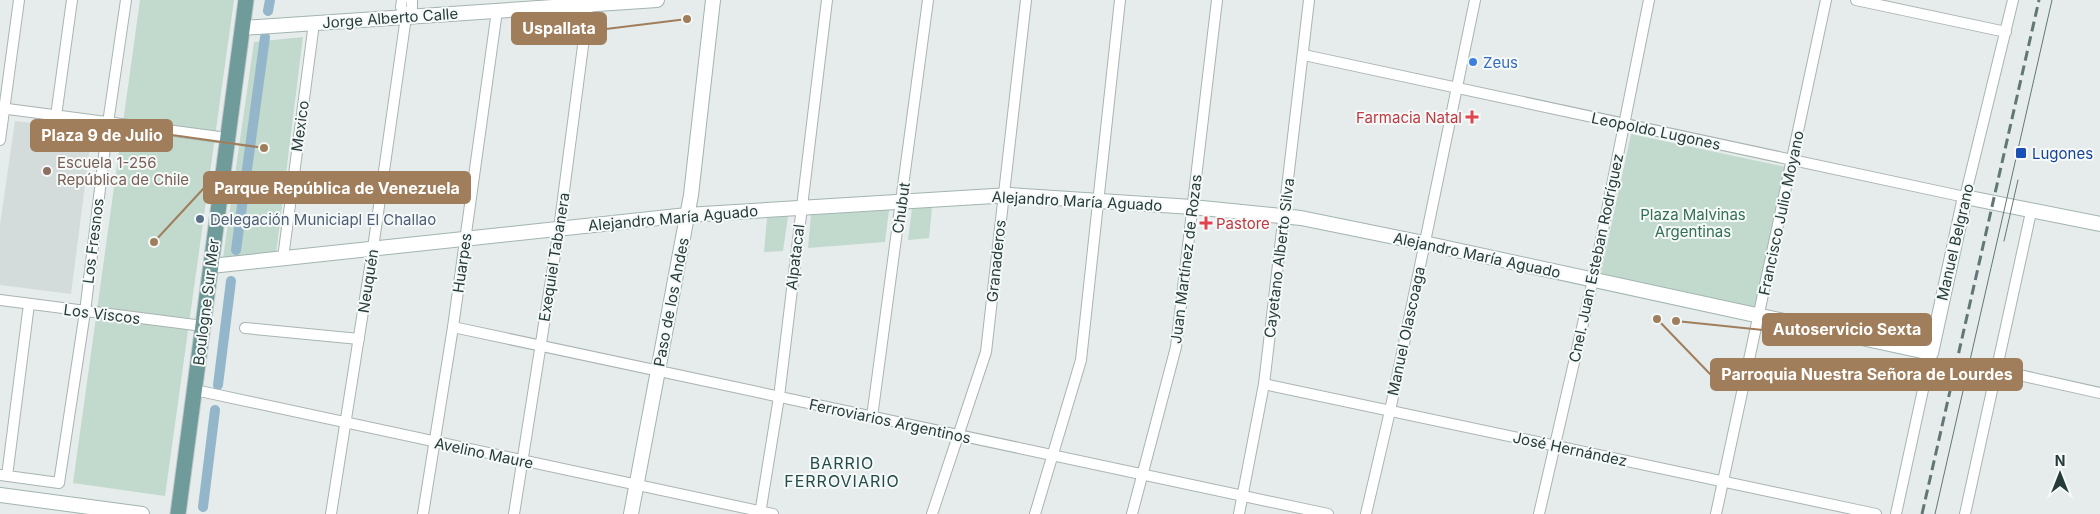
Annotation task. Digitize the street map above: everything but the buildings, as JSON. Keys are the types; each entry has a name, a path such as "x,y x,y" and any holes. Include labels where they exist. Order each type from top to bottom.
{"main road":[{"name":"Boulogne Sur Mer","path":"178,514 226,138 246,0"}],"street":[{"path":"0,140 2,108 19,0"},
{"path":"56,116 72,0"},
{"name":"Los Fresnos","path":"3,476 59,483 85,312 108,123 126,0"},
{"path":"402,0 402,7 406,17"},
{"path":"406,17 412,8 412,0"},
{"name":"Jorge Alberto Calle","path":"242,28 497,11 589,2 657,0"},
{"name":"Paso de los Andes","path":"631,514 691,195 713,0"},
{"name":"Alpatacal","path":"760,513 779,397 827,0"},
{"name":"Chubut","path":"872,417 928,0"},
{"name":"Granaderos","path":"932,514 986,352 1002,195 1026,0"},
{"path":"1035,514 1054,456 1081,360 1120,0"},
{"name":"Juan Martínez de Rozas","path":"1132,514 1144,475 1176,346 1217,0"},
{"name":"Cayetano Alberto Silva","path":"1239,514 1264,384 1309,0"},
{"name":"Manuel Olascoaga","path":"1366,514 1390,411 1475,0"},
{"name":"Cnel. Juan Esteban Rodríguez","path":"1539,514 1593,280 1649,0"},
{"name":"Francisco Julio Moyano","path":"1716,514 1826,0"},
{"path":"1856,0 2006,32"},
{"name":"Manuel Belgrano","path":"1896,514 1965,197 2014,0"},
{"name":"Exequiel Tabanera","path":"514,514 559,229 589,2"},
{"name":"Huarpes","path":"423,514 453,327 497,11"},
{"name":"Neuquén","path":"331,514 373,248 406,17"},
{"name":"Mexico","path":"283,258 314,24"},
{"name":"Leopoldo Lugones","path":"1304,55 2031,212 2100,224"},
{"path":"2,108 226,138"},
{"name":"Alejandro María Aguado","path":"211,266 687,215 1002,195 1098,200 1284,215 1424,243 1931,353"},
{"path":"1965,514 2031,212"},
{"name":"Los Viscos","path":"0,300 203,326"},
{"path":"3,476 29,304"},
{"name":"Ferroviarios Argentinos","path":"453,327 1328,514"},
{"path":"245,328 359,339"},
{"path":"1997,370 2100,393"},
{"name":"José Hernández","path":"1264,384 1876,514"},
{"name":"Avelino Maure","path":"195,390 760,513 773,514"},
{"path":"0,495 142,514"}],"shaded area":[{"name":"Escuela 1-256 República de Chile","path":"15,121 92,130 71,294 0,285 0,225"}],"green space":[{"path":"140,0 234,0 165,496 73,483"},
{"path":"303,37 276,254 223,258 254,42"},
{"name":"Plaza Malvinas Argentinas","path":"1631,134 1786,167 1754,311 1600,278"},
{"path":"932,207 929,238 908,240 912,208"},
{"path":"889,210 885,242 808,248 811,215"},
{"path":"788,216 783,251 764,252 767,218"}],"waterway":[{"path":"268,11 270,0"},
{"path":"236,250 265,37"},
{"path":"218,385 231,281"},
{"path":"203,507 215,410"}],"tram line":[{"path":"1935,514 2052,0"},
{"path":"2004,241 2018,180"}],"railway":[{"path":"1922,514 2039,0"}],"place":[{"name":"Uspallata","path":"687,19"},
{"name":"Zeus","path":"1473,62"},
{"name":"Farmacia Natal","path":"1472,117"},
{"name":"Plaza 9 de Julio","path":"264,148"},
{"name":"Lugones","path":"2021,153"},
{"name":"Escuela 1-256 República de Chile","path":"47,171"},
{"name":"Delegación Municiapl El Challao","path":"200,219"},
{"name":"Pastore","path":"1206,223"},
{"name":"Parque República de Venezuela","path":"154,242"},
{"name":"Parroquia Nuestra Señora de Lourdes","path":"1657,319"},
{"name":"Autoservicio Sexta","path":"1676,321"}],"district":[{"name":"BARRIO FERROVIARIO","path":"842,472"}]}
